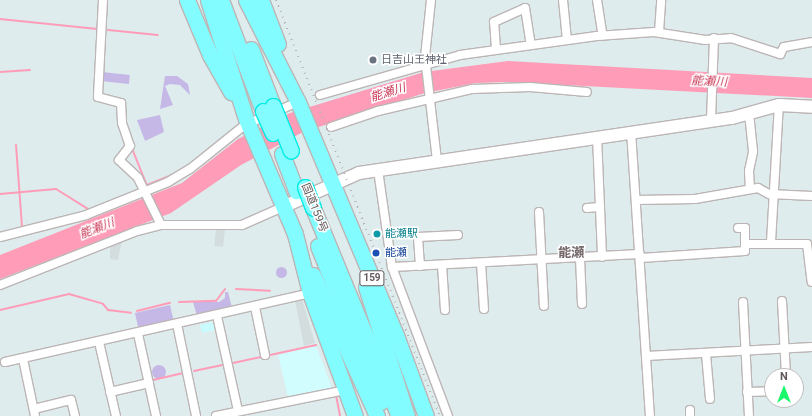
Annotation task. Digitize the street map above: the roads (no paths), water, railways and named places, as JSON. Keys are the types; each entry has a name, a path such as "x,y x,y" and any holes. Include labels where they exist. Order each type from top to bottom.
{"highway":[{"path":"187,0 210,55 247,122 377,416"},
{"path":"208,0 247,122"},
{"name":"国道159号","path":"221,0 287,152 387,416"},
{"name":"国道159号","path":"232,0 268,108"},
{"name":"159","path":"246,0 298,102"},
{"name":"159","path":"261,0 298,102 335,190 407,376 426,416"},
{"name":"159","path":"335,190 344,228 385,340 407,416"},
{"name":"国道159号","path":"309,210 398,416"},
{"path":"296,234 310,293 344,390 355,416"}],"street":[{"path":"103,0 98,97 121,103 122,123 130,146 119,160 146,193 160,224"},
{"path":"430,0 425,39 426,66 436,161"},
{"path":"563,0 567,40"},
{"path":"597,0 603,36"},
{"path":"660,32 661,0"},
{"path":"496,49 494,22 525,8 531,45"},
{"path":"320,95 426,66 496,49 603,36 660,32 714,38 731,38 780,54 784,47 812,42"},
{"path":"711,120 714,38"},
{"path":"331,127 430,98 499,86 587,92"},
{"path":"0,237 86,215 146,193 190,169 247,122 298,102"},
{"path":"771,242 776,193 779,105"},
{"path":"0,285 160,224 242,226 285,206 335,190 378,170 711,120 749,113 779,105 812,107"},
{"path":"749,113 753,152 750,189"},
{"path":"631,131 641,256 650,416"},
{"path":"597,136 602,257"},
{"path":"378,170 392,267 448,416"},
{"path":"636,200 695,199 750,189 812,196"},
{"path":"587,208 600,207"},
{"path":"539,212 544,306"},
{"path":"392,267 745,251 745,228 738,228"},
{"path":"420,266 418,237 458,235"},
{"path":"745,244 771,242 806,244 812,282"},
{"path":"580,258 582,304"},
{"path":"481,263 484,309"},
{"path":"442,265 445,310"},
{"path":"5,362 138,334 310,293"},
{"path":"782,301 786,368"},
{"path":"743,302 749,416"},
{"path":"255,307 265,355"},
{"path":"217,316 238,411"},
{"path":"177,324 196,416"},
{"path":"138,334 156,416"},
{"path":"99,342 116,416"},
{"path":"646,356 812,348"},
{"path":"706,354 710,399"},
{"path":"23,359 34,412 71,400 75,416"},
{"path":"110,392 149,383"},
{"path":"216,416 344,390"},
{"path":"747,392 764,391"}],"water":[{"name":"能瀬川","path":"508,61 812,78 812,98 508,82 476,83 425,93 303,132 241,165 171,213 0,279 0,255 182,183 238,139 290,113 424,72"}],"waterway":[{"path":"0,19 97,29"},
{"path":"108,30 158,35"},
{"path":"0,72 30,70"},
{"path":"16,145 22,227"},
{"path":"133,151 147,185 176,173"},
{"path":"0,194 56,189 89,210"},
{"path":"179,302 216,301 225,289"},
{"path":"236,289 270,291"},
{"path":"0,310 69,294 103,304 108,310 131,313"},
{"path":"137,311 170,303"},
{"path":"233,363 316,345"},
{"path":"194,371 222,365"},
{"path":"153,380 183,373"},
{"path":"336,395 340,416"}],"railway":[{"path":"276,0 440,416"}],"place":[{"name":"日吉山王神社","path":"373,60"},
{"name":"能瀬駅","path":"377,234"},
{"name":"能瀬","path":"376,253"}],"district":[{"name":"能瀬","path":"571,253"}]}
